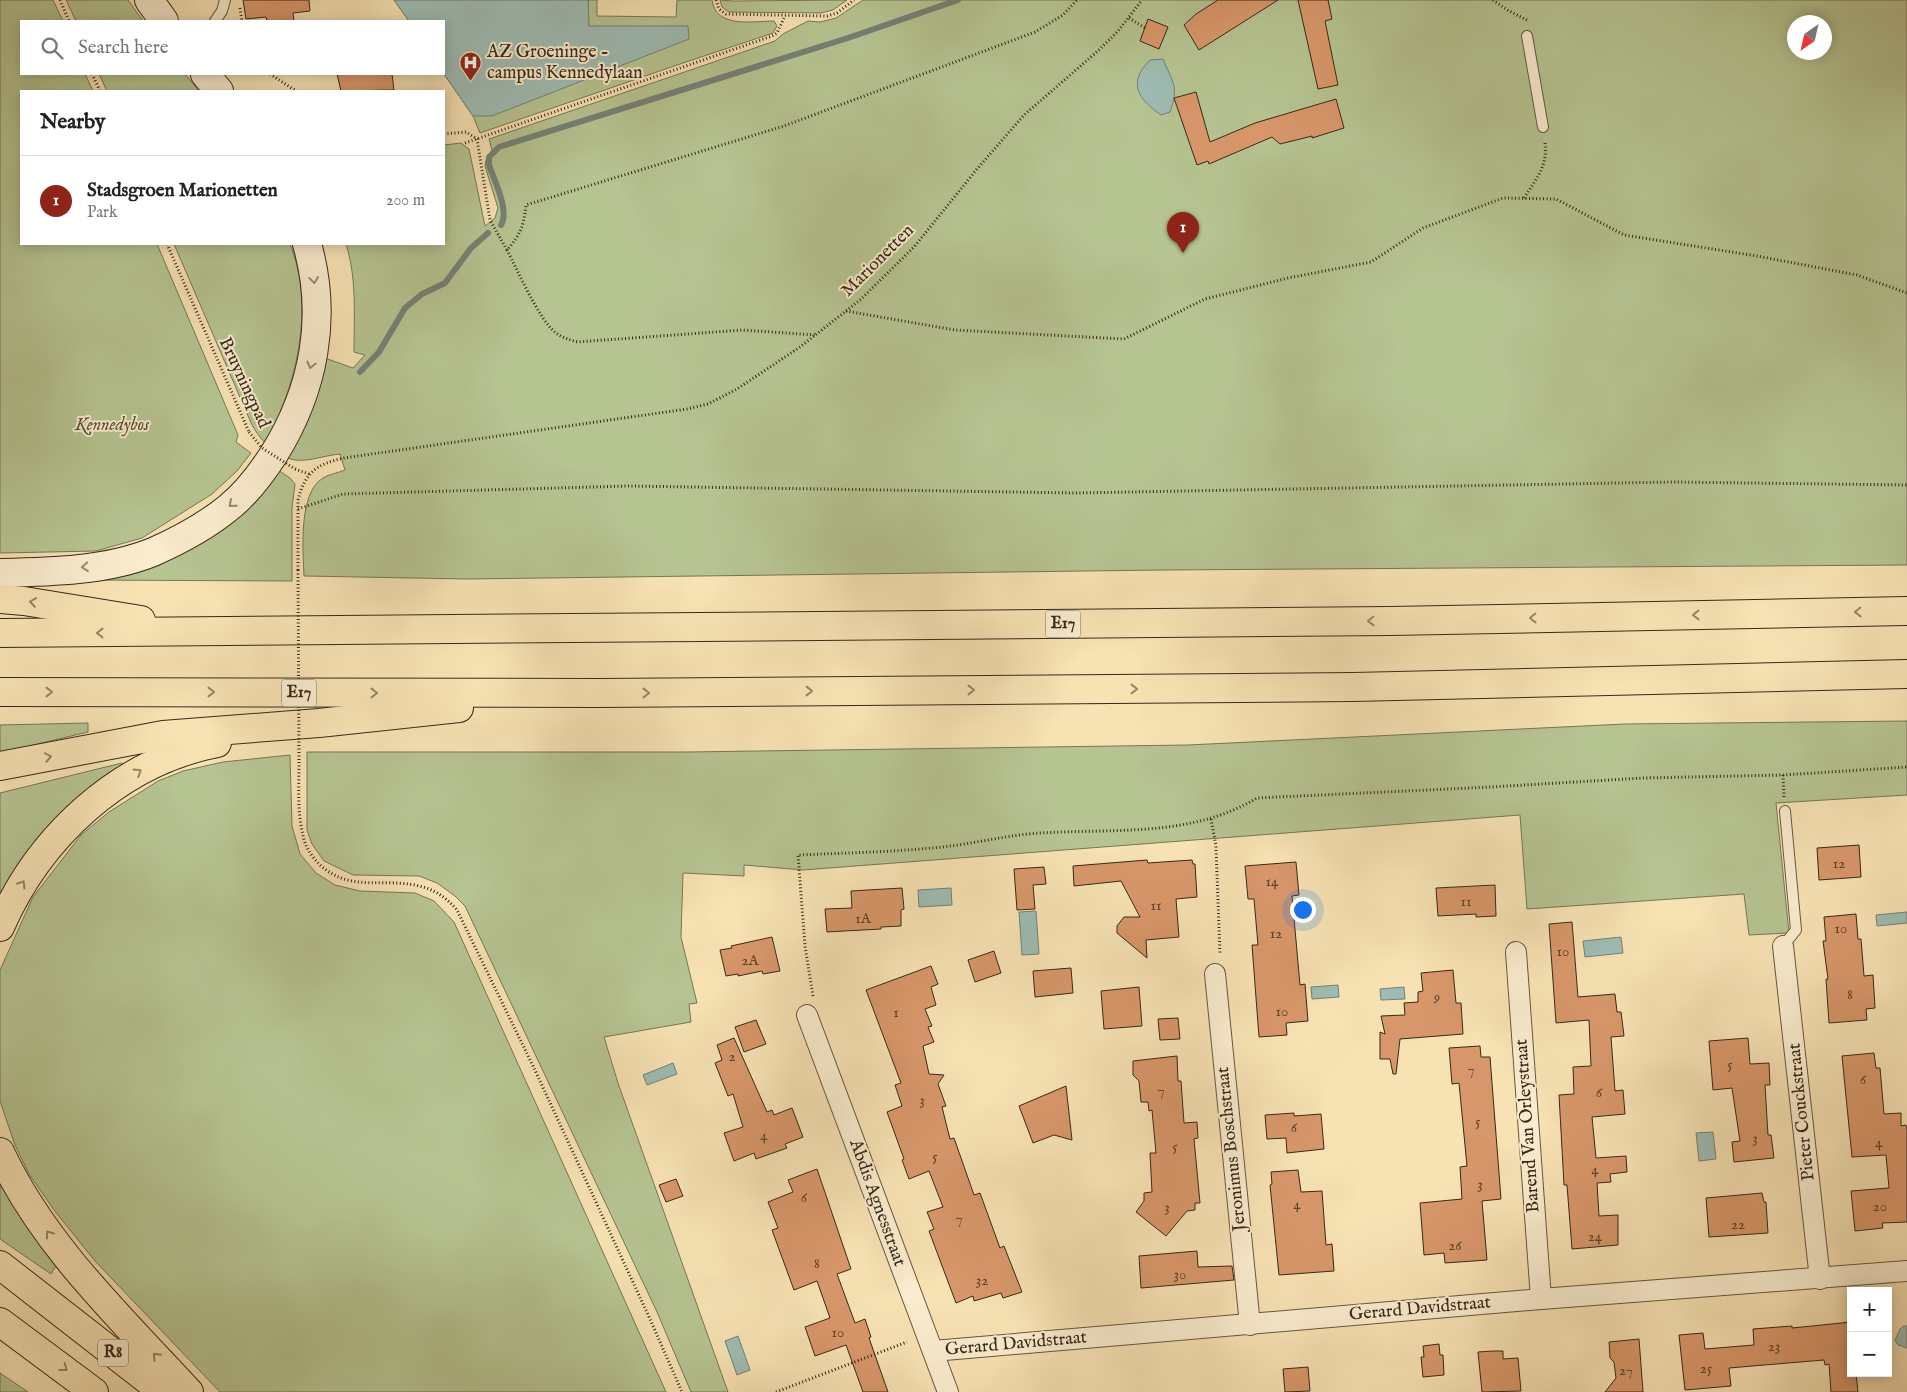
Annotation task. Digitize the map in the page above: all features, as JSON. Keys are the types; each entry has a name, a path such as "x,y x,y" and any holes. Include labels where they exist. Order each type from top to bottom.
{"highway":[{"path":"0,599 24,600 219,632"},
{"name":"E17","path":"0,633 1391,621 1907,611"},
{"name":"E17","path":"0,692 598,693 1353,687 1907,674"},
{"path":"0,766 163,735 319,723 598,693"},
{"path":"0,927 20,888 37,862 85,810 112,788 145,767 194,748 319,723"},
{"path":"0,1152 26,1203 63,1252 189,1392"},
{"path":"0,1265 62,1314"},
{"name":"R8","path":"0,1277 62,1314 163,1392"},
{"name":"R8","path":"0,1322 94,1392"},
{"path":"0,1334 33,1345"}],"street":[{"path":"149,0 163,20"},
{"path":"206,75 218,90"},
{"path":"0,573 99,566 152,552 213,519 242,496 264,469 283,439 298,407 311,369 316,343 317,317 315,281 307,245"},
{"name":"Pieter Couckstraat","path":"1783,946 1820,1279"},
{"name":"Barend Van Orleystraat","path":"1516,952 1540,1299"},
{"name":"Jeronimus Boschstraat","path":"1215,974 1250,1324"},
{"name":"Abdis Agnesstraat","path":"807,1015 948,1392"},
{"name":"Gerard Davidstraat","path":"929,1343 1250,1324 1540,1299 1907,1271"}],"lane":[{"path":"216,20 222,11 225,0"},
{"path":"1527,36 1543,127"},
{"path":"1783,946 1796,930 1785,811"}],"path":[{"path":"60,0 69,20"},
{"path":"716,0 719,9 726,14 785,16 827,16 837,13 854,0"},
{"path":"507,250 517,238 524,223 526,205 784,126 1035,32 1062,15 1078,0"},
{"name":"Marionetten","path":"309,474 325,463 344,458 667,413 708,404 738,389 816,335 887,275 914,247 977,169 1024,115 1099,50 1129,18 1142,0"},
{"path":"1493,0 1509,11 1532,22"},
{"path":"465,143 772,36 777,33 785,16"},
{"path":"1129,18 1145,28"},
{"path":"92,75 100,90"},
{"path":"272,75 294,90"},
{"path":"1524,198 1542,171 1547,154 1543,127"},
{"path":"445,134 466,132 477,139 490,220 542,317 557,334 578,342 742,330 816,335"},
{"path":"846,311 955,330 1124,339 1205,299 1288,278 1370,262 1424,228 1503,198 1556,199 1624,235 1757,256 1857,275 1907,293"},
{"name":"Bruyningpad","path":"167,245 249,432 262,448 295,469 309,474"},
{"path":"309,474 300,491 298,509 299,762 301,825 308,850 316,861 338,878 351,882 399,883 426,888 444,897 457,910 534,1068 682,1392"},
{"path":"298,509 343,494 628,486 1076,493 1672,482 1907,484"},
{"path":"807,1015 815,1009 805,946 798,855 904,851 1028,834 1176,827 1211,819 1244,806 1257,798 1643,778 1783,775 1907,768"},
{"path":"1783,775 1785,811"},
{"path":"1211,819 1216,846 1220,964 1215,974"},
{"path":"776,1392 929,1343"}],"green space":[{"name":"Kennedybos","path":"0,0 53,0 63,20 20,20 20,75 85,75 93,90 20,90 20,245 157,245 238,435 236,442 251,453 237,471 212,494 142,538 96,551 0,553"},
{"path":"66,0 128,0 142,20 76,20"},
{"path":"394,0 589,29 588,0 597,0 597,16 676,17 677,0 712,0 720,16 746,22 774,21 777,26 773,33 480,133 473,116 445,75 445,20 408,20"},
{"path":"720,0 847,0 833,10 821,13 729,12 722,7"},
{"path":"863,0 1907,0 1907,565 1164,570 468,579 304,576 303,538 309,496 315,485 323,478 345,470 340,454 305,460 289,459 272,449 261,438 252,425 174,245 290,245 297,264 300,285 301,328 294,372 280,412 302,422 322,357 353,368 365,355 354,352 353,284 350,257 346,245 445,245 445,145 461,143 469,149 485,226 495,218 498,208 485,166 492,150 489,139 775,41 783,34 808,21 820,22 836,18"},
{"path":"99,75 186,75 198,90 107,90"},
{"path":"275,468 290,478 295,484 292,508 292,581 87,580"},
{"path":"1907,721 1907,795 1776,803 1789,933 1749,935 1744,894 1527,909 1520,815 803,870 744,865 744,876 683,873 681,937 697,1003 689,1004 691,1022 604,1037 618,1083 728,1392 691,1392 657,1312 465,906 437,883 419,876 353,875 324,861 312,844 307,830 307,752 687,752 1188,745 1625,724"},
{"path":"88,723 88,732 0,753 0,725"},
{"path":"290,755 292,826 300,854 316,873 335,885 360,891 415,893 434,901 454,922 666,1392 220,1392 95,1261 54,1210 29,1174 15,1145 0,1101 0,970 33,897 81,835 109,812 158,781 183,771 223,762"},
{"path":"122,763 122,771 22,862 0,894 0,793"},
{"path":"0,1181 57,1264 51,1274 0,1239"},
{"path":"0,1373 28,1392 0,1392"}],"water":[{"path":"394,0 588,0 589,26 688,26 689,39 492,116 473,116 445,75 445,20 408,20"},
{"path":"1163,59 1174,85 1174,96 1170,112 1161,115 1141,97 1137,83 1143,68 1150,60"},
{"path":"951,888 952,905 919,907 918,890"},
{"path":"1036,911 1039,954 1022,955 1019,912"},
{"path":"1907,912 1907,923 1877,926 1876,915"},
{"path":"1621,937 1623,953 1585,957 1583,941"},
{"path":"1338,985 1339,997 1312,999 1311,987"},
{"path":"1404,987 1405,999 1381,1000 1380,989"},
{"path":"673,1063 677,1074 647,1085 643,1075"},
{"path":"1713,1132 1716,1159 1699,1161 1696,1133"},
{"path":"1903,1326 1907,1326 1907,1348 1898,1345 1895,1340"},
{"path":"738,1336 750,1370 737,1375 725,1341"}],"building":[{"path":"243,0 309,0 310,11 293,13 294,20 267,20 266,17 246,19"},
{"path":"1218,0 1278,0 1199,50 1184,25 1196,14"},
{"path":"1298,0 1328,0 1332,19 1325,21 1338,85 1318,89"},
{"path":"1148,19 1168,27 1159,49 1140,41"},
{"path":"337,75 392,75 394,90 341,90"},
{"path":"1196,92 1210,142 1255,123 1336,99 1344,128 1312,138 1312,136 1280,144 1272,137 1209,164 1208,161 1197,165 1174,98"},
{"path":"1859,845 1861,877 1819,880 1817,848"},
{"path":"1147,860 1148,863 1192,860 1193,864 1195,864 1197,897 1176,899 1179,937 1146,940 1147,958 1117,933 1117,926 1124,917 1140,917 1121,881 1074,886 1073,866"},
{"path":"1296,862 1299,895 1292,896 1300,985 1305,984 1308,1021 1286,1023 1287,1035 1259,1037 1252,945 1258,945 1254,899 1248,899 1245,866"},
{"path":"1044,867 1046,884 1033,885 1035,909 1017,910 1014,869"},
{"path":"1495,885 1496,916 1476,917 1476,914 1438,916 1436,888"},
{"path":"902,888 904,909 901,910 901,926 827,932 825,909 852,908 851,891"},
{"path":"1856,914 1858,939 1861,939 1864,976 1873,975 1875,1008 1866,1009 1867,1020 1829,1023 1826,979 1828,979 1823,941 1826,941 1824,917"},
{"path":"1572,922 1578,997 1615,994 1617,1012 1621,1012 1624,1036 1611,1037 1615,1091 1623,1090 1625,1114 1592,1117 1596,1158 1626,1156 1627,1172 1610,1174 1611,1182 1597,1183 1599,1216 1618,1215 1618,1245 1572,1249 1567,1185 1564,1185 1559,1095 1574,1094 1573,1067 1591,1066 1589,1020 1556,1023 1549,924"},
{"path":"772,937 780,971 763,974 762,971 738,976 738,974 726,976 720,950"},
{"path":"994,951 1001,973 975,982 968,960"},
{"path":"931,966 938,984 931,987 936,1005 925,1009 932,1026 928,1027 934,1042 923,1046 929,1074 944,1075 938,1084 946,1106 942,1107 950,1139 954,1138 974,1195 980,1193 1000,1248 1004,1246 1022,1292 1003,1298 1001,1293 974,1301 973,1296 956,1303 929,1231 934,1229 927,1212 943,1207 929,1171 909,1179 887,1112 902,1106 895,1085 901,1083 866,990"},
{"path":"1071,968 1073,993 1035,997 1033,971"},
{"path":"1453,970 1456,1003 1461,1003 1463,1034 1400,1039 1396,1074 1393,1074 1390,1059 1380,1059 1380,1032 1385,1034 1381,1016 1405,1015 1404,1003 1418,1002 1418,992 1423,991 1421,973"},
{"path":"1139,987 1142,1026 1104,1029 1101,991"},
{"path":"1178,1018 1180,1039 1160,1040 1158,1019"},
{"path":"756,1020 766,1044 744,1052 735,1027"},
{"path":"734,1038 767,1112 772,1110 774,1115 792,1108 803,1137 785,1144 787,1148 756,1159 754,1153 734,1161 724,1133 743,1127 733,1094 728,1096 715,1063 722,1060 717,1045"},
{"path":"1748,1038 1750,1064 1769,1063 1770,1085 1765,1085 1768,1135 1771,1135 1774,1158 1734,1162 1732,1142 1740,1141 1732,1088 1713,1090 1709,1041"},
{"path":"1480,1046 1481,1057 1490,1057 1501,1199 1482,1201 1487,1260 1445,1263 1444,1253 1424,1255 1420,1203 1462,1199 1460,1167 1467,1166 1459,1083 1452,1084 1449,1048"},
{"path":"1874,1053 1876,1068 1880,1068 1884,1114 1901,1113 1901,1126 1906,1125 1907,1129 1907,1222 1882,1223 1883,1228 1855,1231 1851,1191 1889,1188 1886,1155 1852,1157 1842,1056"},
{"path":"1177,1056 1178,1081 1181,1081 1184,1123 1197,1122 1198,1138 1194,1139 1200,1203 1195,1203 1195,1210 1187,1211 1166,1236 1136,1212 1144,1201 1144,1193 1152,1192 1150,1153 1156,1153 1152,1110 1149,1111 1148,1102 1141,1102 1139,1081 1133,1075 1133,1061"},
{"path":"1066,1086 1072,1140 1054,1135 1033,1143 1019,1106"},
{"path":"1294,1113 1294,1116 1321,1114 1324,1149 1287,1153 1286,1138 1267,1139 1265,1115"},
{"path":"817,1169 851,1269 837,1274 855,1323 865,1319 871,1337 869,1338 888,1392 863,1392 846,1345 815,1356 805,1327 830,1318 817,1281 794,1290 772,1230 778,1228 768,1202 793,1192 788,1180"},
{"path":"1298,1170 1301,1192 1322,1191 1326,1245 1332,1244 1334,1271 1279,1275 1270,1185 1272,1184 1271,1172"},
{"path":"676,1179 683,1196 666,1202 659,1185"},
{"path":"1762,1193 1764,1202 1766,1202 1768,1233 1709,1237 1706,1198"},
{"path":"1197,1251 1198,1267 1232,1266 1234,1280 1141,1288 1139,1256"},
{"path":"1847,1322 1847,1377 1856,1377 1858,1392 1831,1392 1829,1364 1825,1365 1824,1360 1729,1368 1731,1386 1685,1390 1679,1335 1703,1333 1705,1349 1754,1345 1753,1329 1792,1326 1792,1328"},
{"path":"1639,1339 1643,1392 1605,1392 1616,1378 1614,1362 1610,1358 1609,1342"},
{"path":"1439,1344 1440,1355 1443,1355 1444,1375 1423,1377 1421,1357 1424,1357 1423,1346"},
{"path":"1503,1351 1503,1359 1518,1358 1521,1391 1482,1392 1478,1352"},
{"path":"1308,1367 1310,1391 1285,1392 1283,1369"}],"waterway":[{"path":"501,225 504,212 489,165 489,157 499,147 848,38 958,0"},
{"path":"360,372 379,352 405,308 422,294 445,283 471,248 488,233"}],"place":[{"name":"AZ Groeninge - campus Kennedylaan","path":"471,81"},
{"name":"Stadsgroen Marionetten","path":"1183,253"}]}
